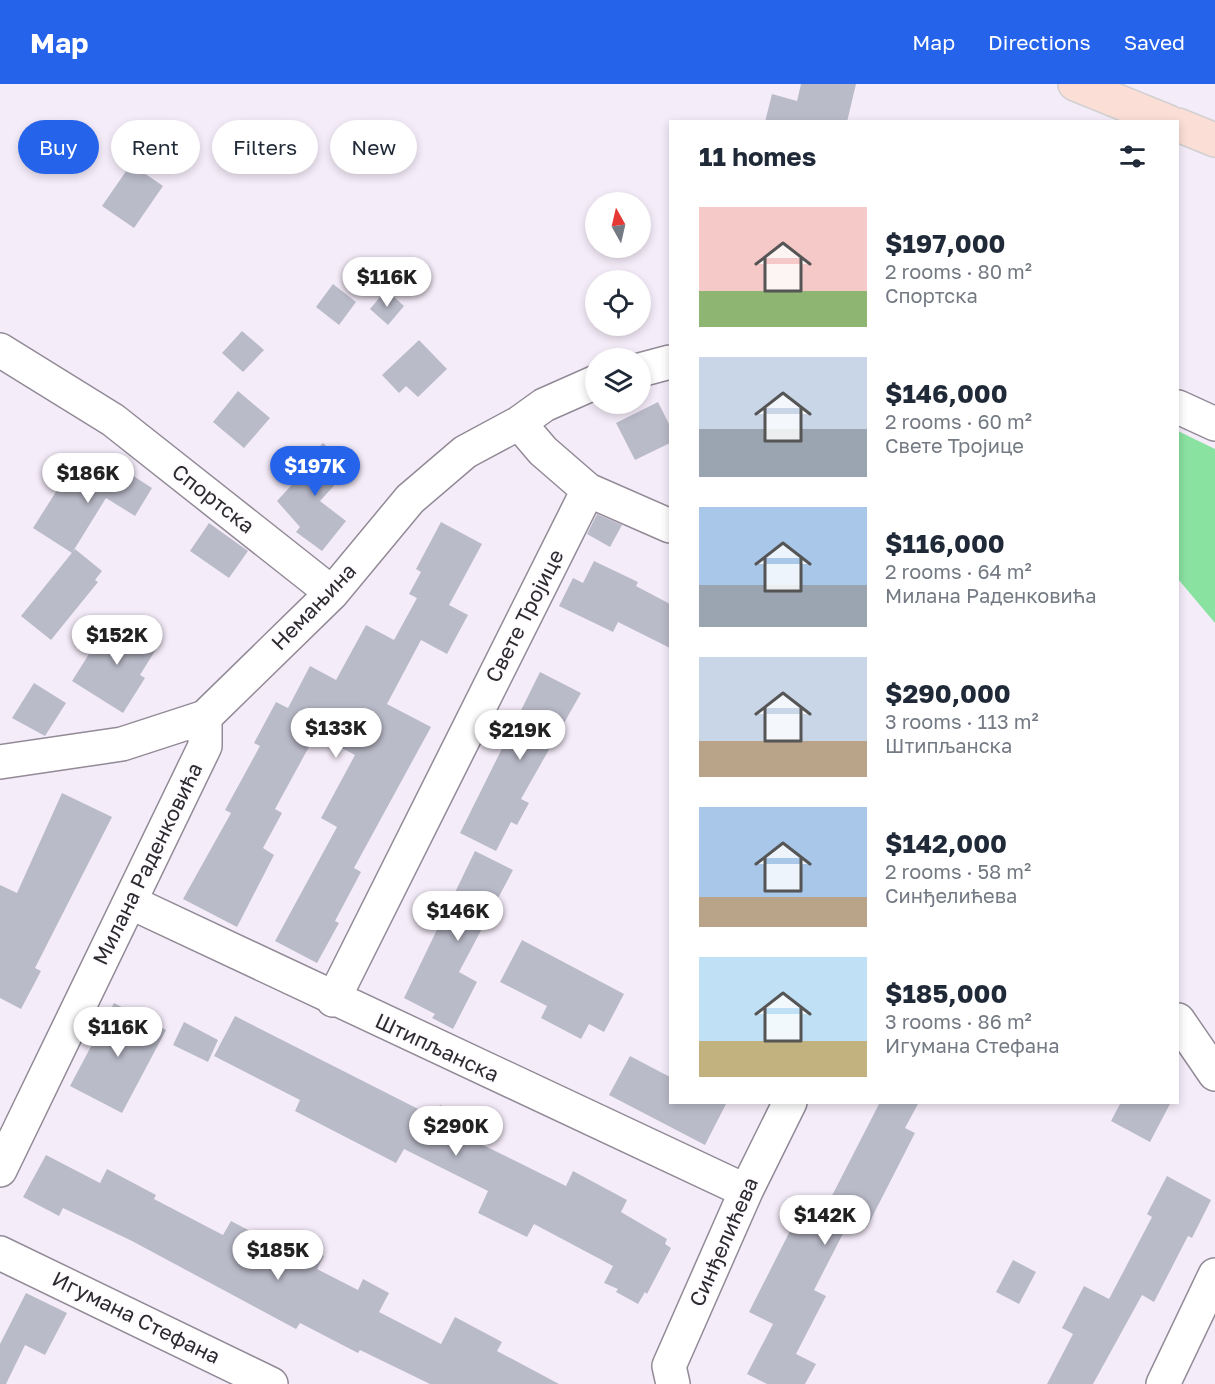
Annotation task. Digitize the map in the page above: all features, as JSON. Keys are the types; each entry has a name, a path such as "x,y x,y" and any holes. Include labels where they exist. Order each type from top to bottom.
{"main road":[{"path":"1076,84 1164,120"},
{"path":"1179,125 1215,140"}],"street":[{"name":"Спортска","path":"0,351 113,420 332,593"},
{"path":"651,367 669,362"},
{"name":"Немањина","path":"0,762 122,744 205,717 332,593 410,499 465,452 519,423 544,405 585,387"},
{"path":"1179,407 1215,424"},
{"path":"519,423 543,451 588,490 669,526"},
{"name":"Свете Тројице","path":"333,1000 588,490"},
{"name":"Милана Раденковића","path":"0,1170 205,746 205,717"},
{"name":"Штипљанска","path":"130,902 333,1000 746,1191"},
{"path":"1179,1021 1215,1074"},
{"name":"Синђелићева","path":"673,1384 669,1366 746,1191 789,1104"},
{"name":"Игумана Стефана","path":"0,1253 271,1384"},
{"path":"1163,1384 1215,1275"}],"green space":[{"path":"1179,431 1215,449 1215,623 1179,580"}],"building":[{"path":"801,84 856,84 847,120 766,120 772,94 797,101"},
{"path":"124,174 146,174 163,186 134,228 102,206"},
{"path":"333,284 356,302 339,325 316,307"},
{"path":"386,290 404,306 388,325 370,309"},
{"path":"242,331 264,350 243,372 222,353"},
{"path":"419,340 447,369 418,397 406,386 399,393 382,375"},
{"path":"238,391 270,418 244,448 213,422"},
{"path":"658,402 669,424 669,443 635,460 616,423 634,414 651,414 651,406"},
{"path":"323,443 350,468 320,501 346,521 322,551 296,532 300,527 277,501 298,478 294,473"},
{"path":"115,464 152,488 135,516 106,498 72,553 33,528 71,468 101,487"},
{"path":"597,514 622,525 610,547 587,534"},
{"path":"441,522 482,544 449,605 468,615 447,654 421,640 387,704 431,727 354,868 361,872 335,921 339,923 317,963 275,941 337,827 321,818 355,755 316,734 275,809 282,813 263,848 274,855 237,927 183,899 231,813 225,810 260,746 254,743 276,702 288,708 310,666 336,680 366,625 394,640 417,598 409,594 421,572 416,569"},
{"path":"209,523 248,551 229,578 190,551"},
{"path":"75,549 102,571 95,580 98,582 51,640 21,616"},
{"path":"594,561 638,582 636,586 669,603 669,648 618,622 613,632 559,606 573,578 583,583"},
{"path":"123,617 149,634 146,639 158,646 140,675 145,678 123,713 72,681 94,646 101,651"},
{"path":"540,672 581,693 521,799 529,803 517,825 511,822 496,851 460,833"},
{"path":"34,683 66,703 45,736 12,718"},
{"path":"62,793 112,817 35,968 41,971 21,1009 0,998 0,885 17,893"},
{"path":"475,851 513,870 459,972 477,982 453,1029 432,1018 435,1014 404,998"},
{"path":"522,940 624,994 604,1032 589,1024 581,1039 541,1018 547,1006 500,982"},
{"path":"114,1003 166,1030 122,1113 70,1086"},
{"path":"235,1016 434,1117 440,1105 484,1128 477,1142 566,1186 573,1171 627,1200 621,1212 667,1239 665,1244 671,1248 647,1294 645,1292 638,1304 616,1292 618,1289 604,1283 613,1266 534,1224 527,1237 478,1213 488,1191 404,1149 396,1163 295,1111 300,1100 214,1056"},
{"path":"184,1022 218,1040 208,1062 173,1045"},
{"path":"630,1056 669,1076 669,1104 726,1104 705,1145 609,1095"},
{"path":"879,1104 918,1104 905,1128 915,1133 867,1227 851,1218 814,1290 826,1296 796,1354 816,1364 805,1384 767,1384 747,1374 773,1324 749,1312 790,1231 794,1233 803,1215 818,1223"},
{"path":"1120,1104 1170,1104 1150,1142 1111,1121"},
{"path":"46,1155 100,1183 107,1169 156,1195 154,1199 223,1235 231,1221 254,1233 248,1245 293,1269 305,1246 324,1256 317,1269 358,1290 363,1279 389,1293 379,1312 441,1344 455,1317 502,1342 497,1351 559,1384 430,1384 360,1350 358,1353 300,1323 296,1329 132,1241 63,1208 59,1216 23,1197"},
{"path":"1167,1176 1211,1200 1192,1238 1188,1236 1154,1302 1142,1295 1093,1384 1047,1384 1073,1334 1062,1328 1084,1286 1109,1299 1152,1217 1147,1214"},
{"path":"1013,1260 1036,1272 1019,1304 996,1292"},
{"path":"26,1293 67,1313 45,1355 25,1345 6,1384 0,1384 0,1344"}]}
